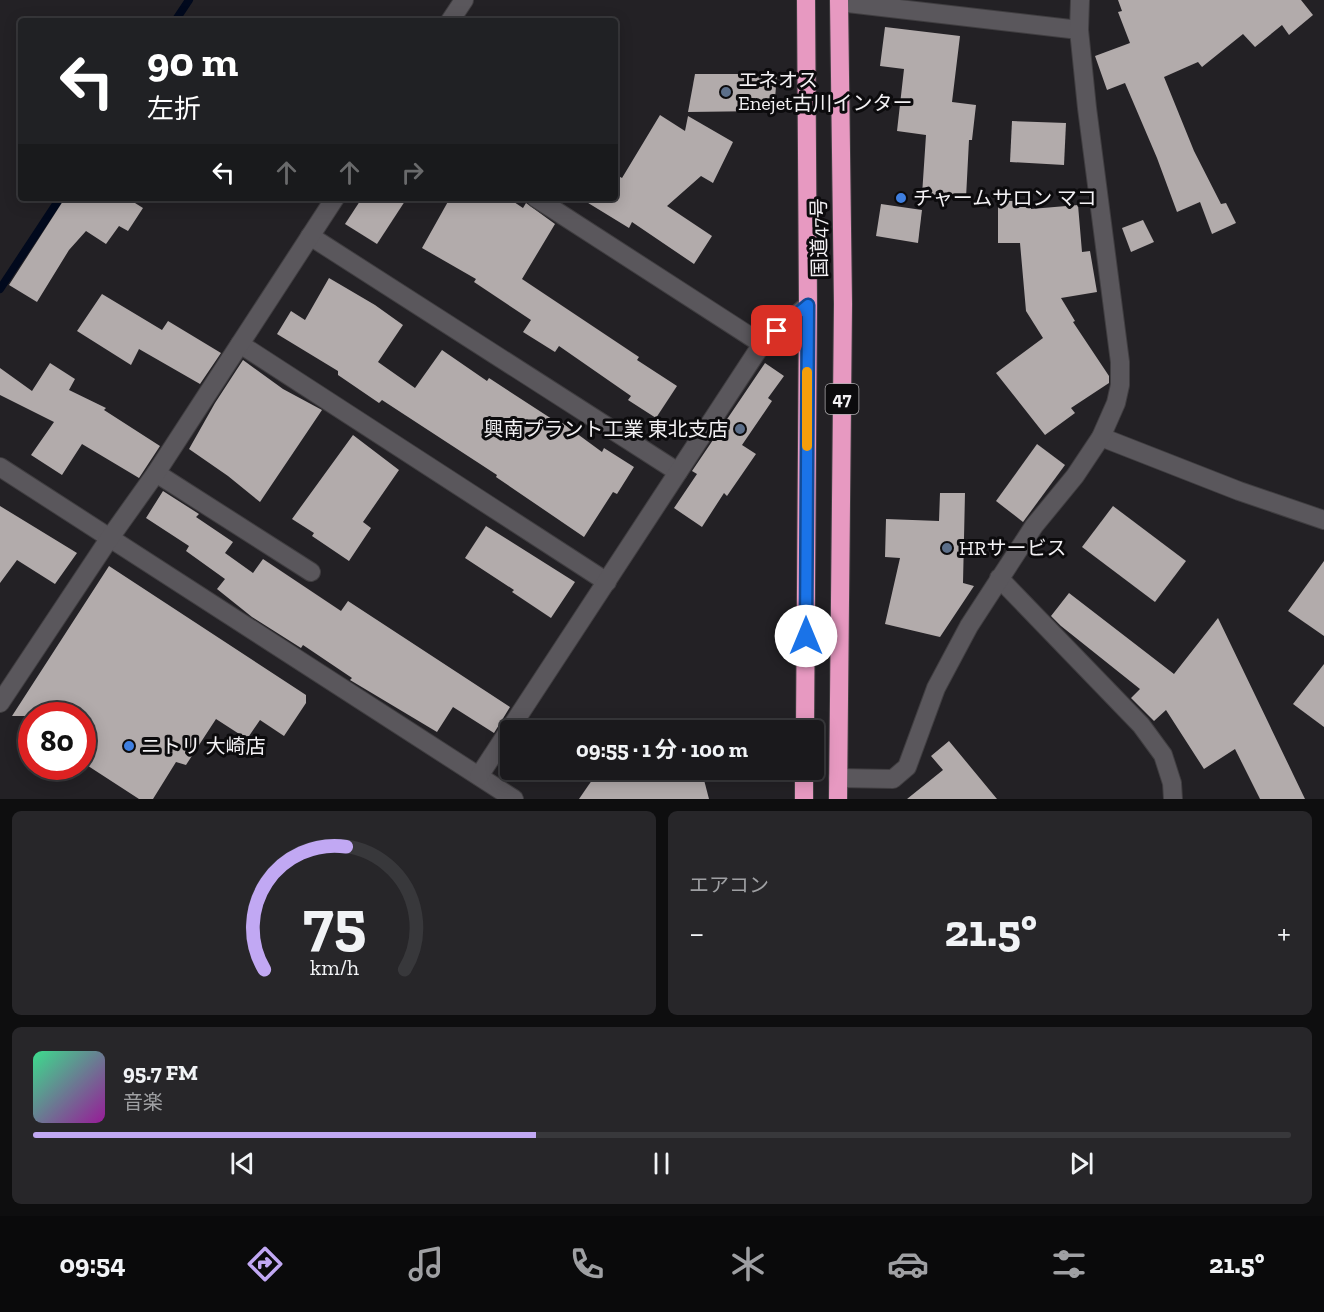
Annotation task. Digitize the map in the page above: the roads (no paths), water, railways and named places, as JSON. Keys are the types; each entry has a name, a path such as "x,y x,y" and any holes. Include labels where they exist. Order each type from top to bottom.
{"highway":[{"name":"国道47号","path":"805,720 808,305 806,0"},
{"name":"国道47号","path":"838,799 843,304 839,1"},
{"path":"804,780 804,799"}],"street":[{"path":"452,18 464,0"},
{"path":"838,778 893,778 907,767 936,688 969,626 1034,526 1075,476 1101,437 1116,403 1120,385 1120,362 1102,236 1079,30 1080,0"},
{"path":"839,1 1079,30"},
{"path":"0,703 109,539 156,473 333,201"},
{"path":"541,201 762,344"},
{"path":"310,236 678,472"},
{"path":"479,776 762,344 808,305"},
{"path":"240,344 607,582"},
{"path":"1101,437 1239,491 1324,520"},
{"path":"0,467 514,799"},
{"path":"156,473 311,572"},
{"path":"999,578 1141,725 1164,756 1172,783 1173,799"}],"waterway":[{"path":"177,18 189,0"},
{"path":"0,289 58,201"}],"place":[{"name":"エネオス Enejet古川インター","path":"726,92"},
{"name":"チャームサロン マコ","path":"901,198"},
{"name":"興南プラント工業 東北支店","path":"740,429"},
{"name":"HRサービス","path":"947,548"},
{"name":"ニトリ 大崎店","path":"129,746"}]}
